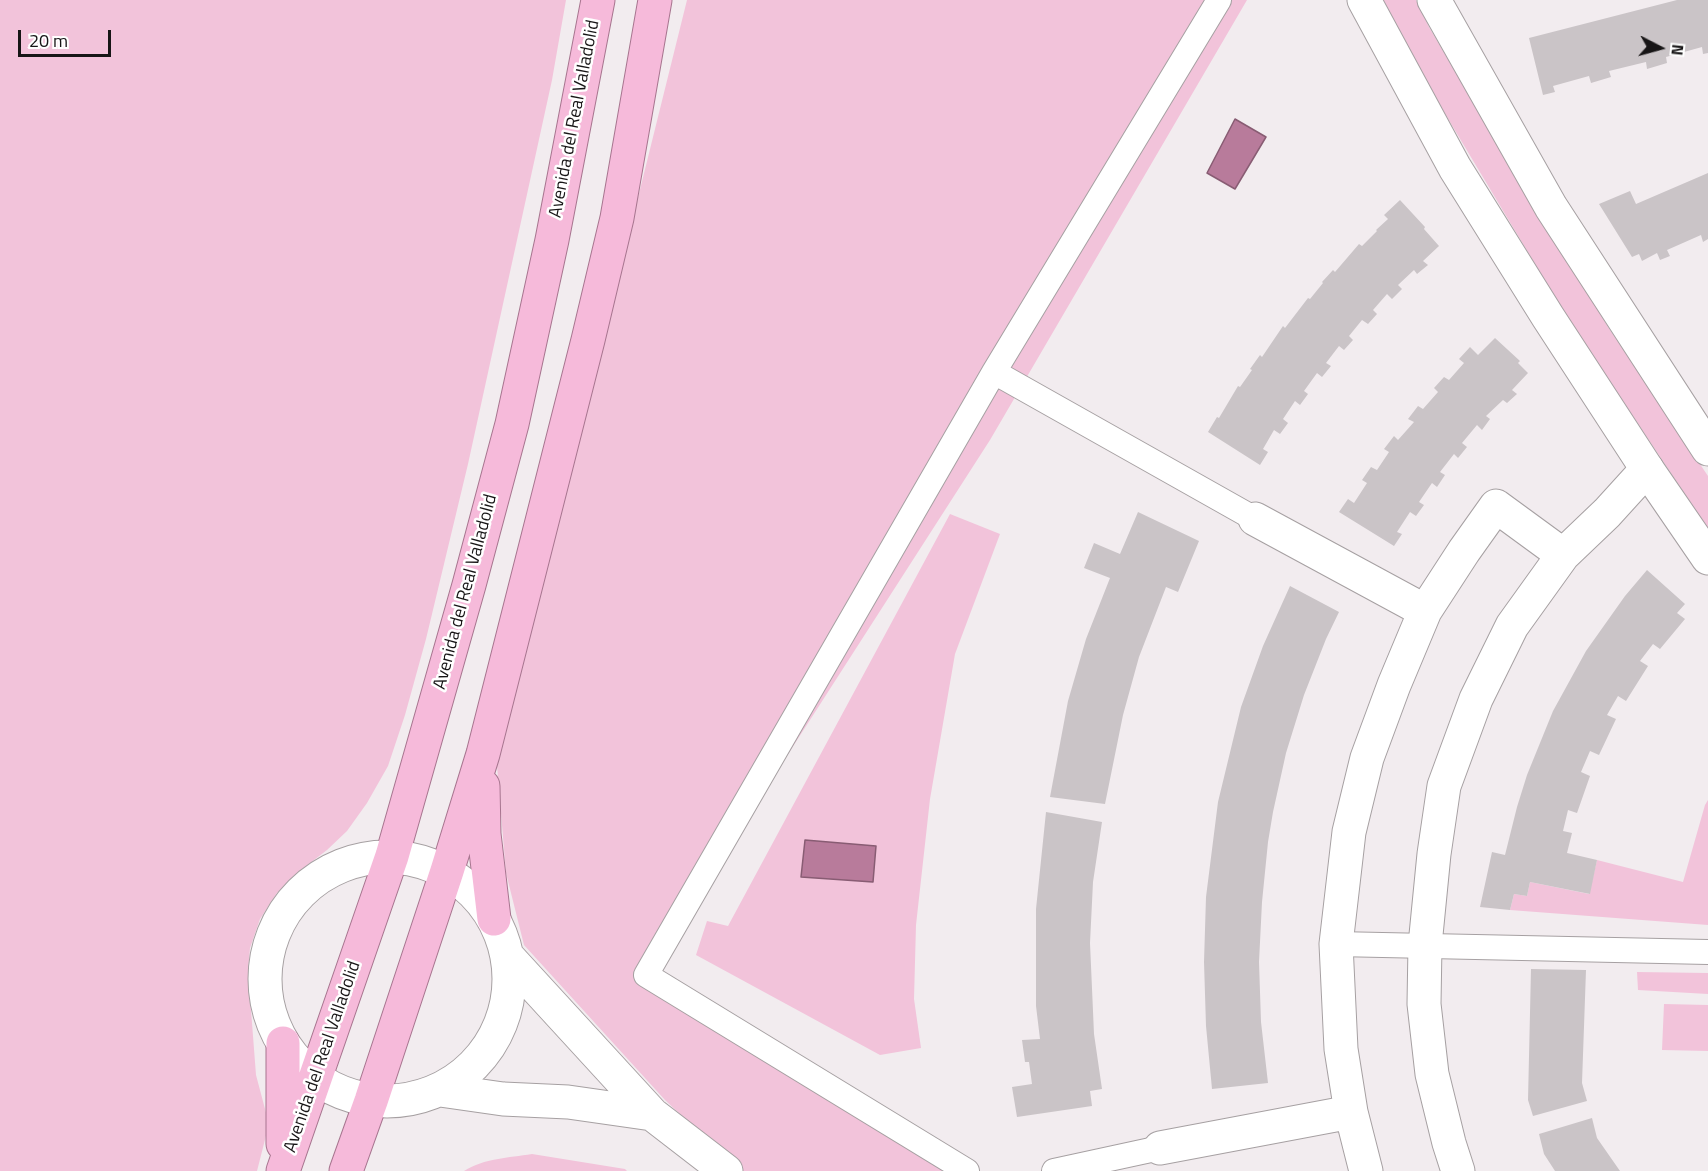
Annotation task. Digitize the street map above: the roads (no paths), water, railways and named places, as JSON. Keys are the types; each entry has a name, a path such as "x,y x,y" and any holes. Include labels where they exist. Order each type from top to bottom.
{"highway":[{"name":"Avenida del Real Valladolid","path":"283,1171 392,856 469,585 512,424 552,240 598,0"},
{"path":"346,1171 447,872 483,754 617,218 655,0"},
{"path":"483,754 484,834 494,919"},
{"path":"283,1044 283,1171"}],"street":[{"path":"967,1171 646,975 994,372 1219,0"},
{"path":"1364,0 1455,168 1548,317 1708,558"},
{"path":"1434,0 1551,207 1706,440"},
{"path":"994,372 1255,519 1425,611"},
{"path":"1458,1171 1432,1074 1424,1004 1425,945 1434,854 1444,786 1476,699 1512,626 1563,555 1607,513 1647,469"},
{"path":"1366,1171 1351,1112 1341,1049 1336,944 1349,832 1367,758 1425,611 1496,506 1563,555"},
{"path":"392,856 418,860 447,872 464,883 480,899 494,919 508,957 510,986 504,1015 494,1040 471,1069 440,1090 410,1100 371,1101 340,1093 316,1079 298,1064 283,1044 268,1012 265,969 269,946 277,926 288,907 303,890 320,876 340,866 366,858 392,856"},
{"path":"1336,944 1708,952"},
{"path":"508,957 652,1114 726,1171"},
{"path":"440,1090 503,1099 568,1102 652,1114"},
{"path":"1054,1171 1160,1148 1351,1112"}]}
